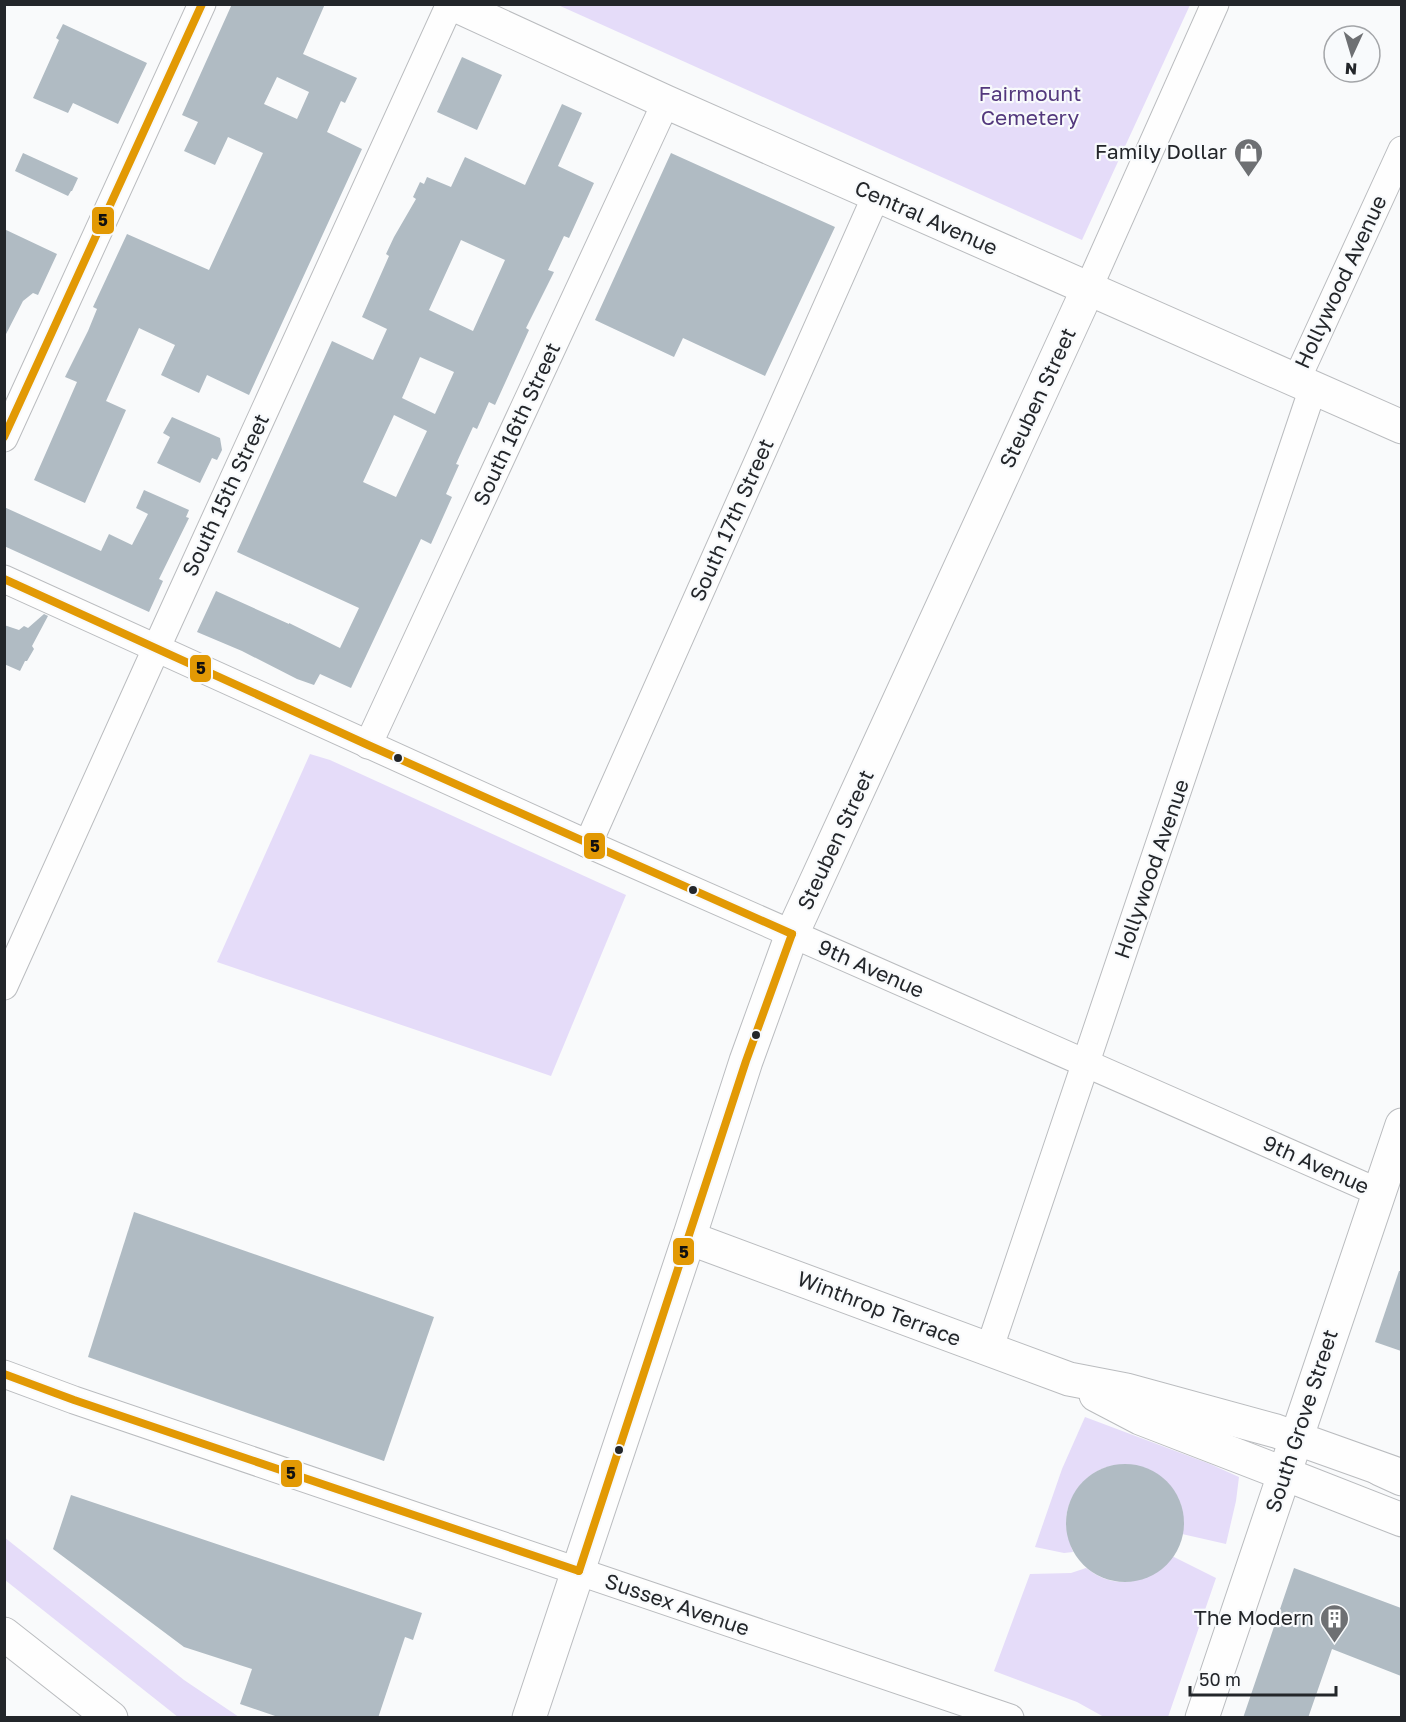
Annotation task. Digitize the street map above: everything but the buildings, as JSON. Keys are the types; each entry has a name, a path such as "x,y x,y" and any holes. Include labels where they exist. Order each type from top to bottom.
{"main road":[{"name":"Central Avenue","path":"451,4 876,196 1401,427"},
{"name":"Steuben Street","path":"529,1718 690,1238 746,1061 792,934 1088,289"},
{"name":"South Grove Street","path":"1202,1718 1401,1125"},
{"name":"Winthrop Terrace","path":"690,1238 1069,1379 1149,1396 1297,1438 1394,1475"},
{"name":"Winthrop Terrace","path":"1069,1379 1096,1396 1140,1418 1401,1520"},
{"path":"4,1634 111,1718"}],"street":[{"path":"4,438 202,4"},
{"name":"South 15th Street","path":"4,986 451,4"},
{"path":"1088,289 1215,4"},
{"name":"South 16th Street","path":"368,744 666,102"},
{"name":"Hollywood Avenue","path":"989,1350 1086,1064 1305,384 1401,150"},
{"name":"South 17th Street","path":"588,844 876,196"},
{"name":"9th Avenue","path":"4,579 588,844 1378,1192"},
{"name":"Sussex Avenue","path":"4,1374 74,1400 1010,1718"}],"green space":[{"name":"Fairmount Cemetery","path":"558,5 1190,5 1082,240"},
{"path":"310,754 330,760 626,895 551,1076 217,962"},
{"path":"1085,1417 1239,1477 1226,1544 1182,1534 1183,1513 1176,1495 1165,1481 1149,1470 1131,1465 1112,1466 1094,1473 1073,1496 1067,1511 1066,1526 1073,1552 1064,1553 1035,1547 1062,1469"},
{"path":"4,1537 184,1680 239,1717 178,1717 5,1580"},
{"path":"1172,1556 1216,1578 1168,1717 1104,1717 1077,1702 994,1671 1030,1574 1071,1573 1086,1568 1112,1581 1132,1581 1158,1570"}],"transit line":[{"name":"5","path":"4,437 202,4"},
{"name":"5","path":"4,579 368,745 792,934"},
{"name":"5","path":"579,1571 746,1061 792,934"},
{"name":"5","path":"4,1374 74,1400 579,1571"}],"place":[{"name":"Family Dollar","path":"1248,178"},
{"name":"The Modern","path":"1335,1644"}]}
